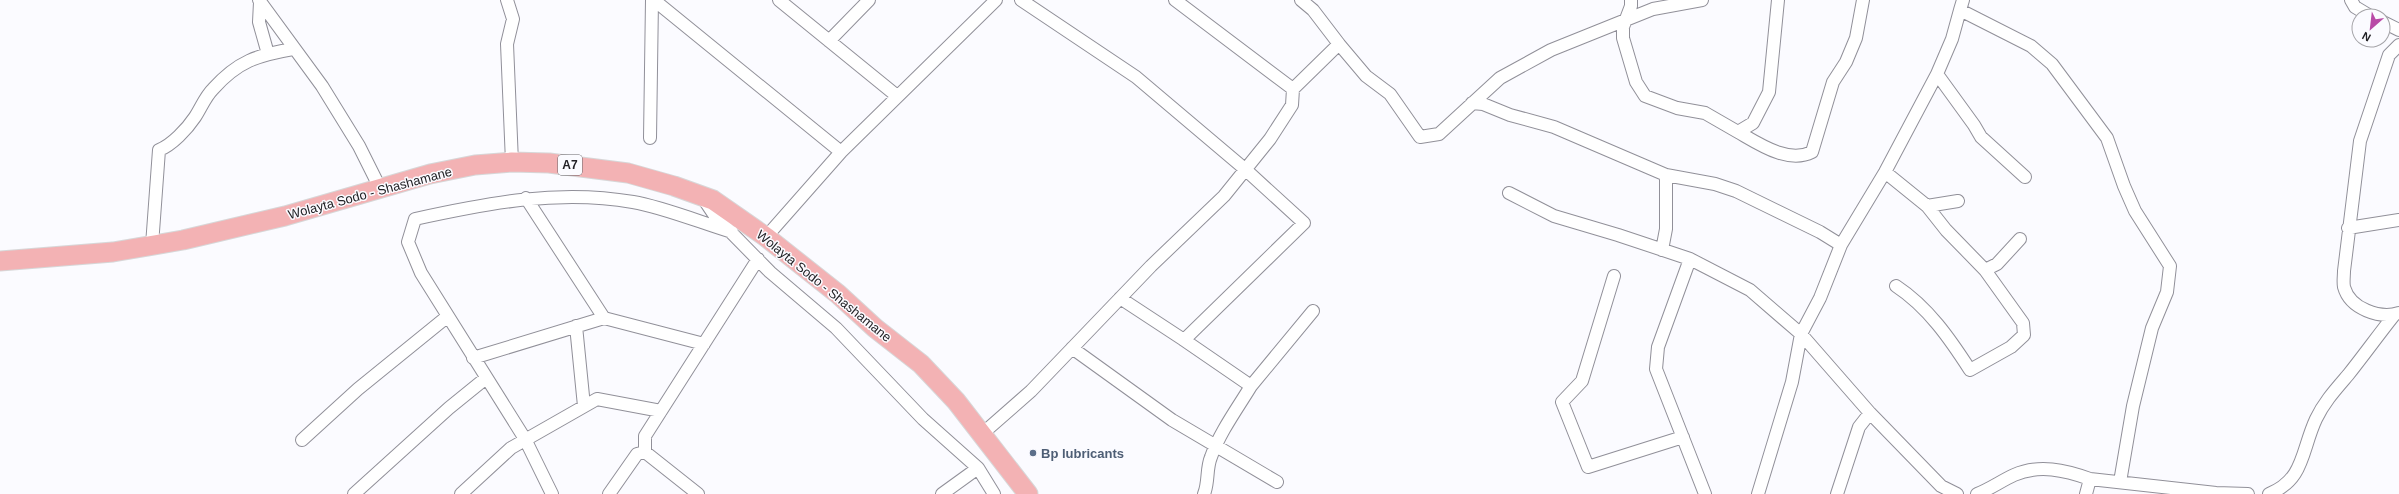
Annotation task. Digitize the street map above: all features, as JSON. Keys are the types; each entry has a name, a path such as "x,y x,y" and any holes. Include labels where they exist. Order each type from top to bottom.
{"highway":[{"name":"Wolayta Sodo - Shashamane","path":"0,261 97,253 183,240 285,216 438,172 475,165 512,162 549,163 628,173 713,200 766,237 838,294 875,328 921,364 956,401 1028,494"}],"street":[{"path":"507,0 513,19 507,44 512,162"},
{"path":"650,138 653,0"},
{"path":"653,0 842,152"},
{"path":"779,0 897,96"},
{"path":"829,41 869,0"},
{"path":"766,237 842,152 897,96 996,0"},
{"path":"1021,0 1136,77 1246,170 1304,223 1184,340"},
{"path":"1175,0 1293,88"},
{"path":"1302,0 1313,10 1366,76 1390,94 1420,137 1439,134 1500,78 1551,50 1627,18 1653,9 1702,0"},
{"path":"1631,0 1627,18 1623,27 1623,38 1636,82 1645,96 1677,108 1705,113 1769,149 1784,154 1802,157 1812,152 1833,82 1846,62 1856,38 1863,0"},
{"path":"1738,132 1753,123 1769,92 1778,0"},
{"path":"2351,0 2357,8"},
{"path":"259,1 293,49 322,86 359,146 380,188"},
{"path":"259,1 259,22 268,54"},
{"path":"1758,494 1792,382 1801,334 1820,298 1841,245 1885,172 1937,74 1952,39 1962,5 2031,46 2052,64 2108,138 2124,186 2135,211 2170,266 2167,292 2152,328 2133,406 2120,482"},
{"path":"982,434 1031,391 1151,266 1205,216 1246,170 1270,139 1292,105 1293,88 1339,44"},
{"path":"2397,314 2380,315 2368,312 2348,296 2344,287 2344,272 2348,228 2360,141 2389,54 2399,45"},
{"path":"152,245 159,150 168,146 194,118 212,90 241,63 268,54 293,49"},
{"path":"1937,74 1974,125 1980,137 2025,177"},
{"path":"1472,103 1483,104 1510,115 1554,127 1666,175 1715,184 1736,191 1820,232 1841,245"},
{"path":"1885,172 1927,206 1946,230 1985,270 2023,324 2024,335 2011,347 1970,370 1953,344 1921,306 1896,286"},
{"path":"1662,250 1666,229 1666,175"},
{"path":"1509,193 1554,216 1690,260 1750,290 1801,334 1870,413 1941,486 1957,494"},
{"path":"552,494 525,439 473,358 421,272 408,242 415,219 486,204 526,198 565,196 634,202 732,232"},
{"path":"701,196 716,216 758,259 836,328 923,419 978,468 994,494"},
{"path":"526,198 604,318"},
{"path":"1927,206 1958,201"},
{"path":"2348,228 2399,220"},
{"path":"1985,270 1997,264 2020,239"},
{"path":"644,452 645,436 758,259"},
{"path":"1690,260 1658,347 1656,369 1705,494"},
{"path":"1614,276 1582,381 1562,402 1588,467 1683,437"},
{"path":"1120,298 1250,386"},
{"path":"1204,494 1207,487 1210,459 1250,386 1313,312"},
{"path":"2269,494 2284,487 2294,475 2301,463 2315,420 2326,399 2397,314"},
{"path":"302,440 358,389 448,316"},
{"path":"473,358 604,318 704,344"},
{"path":"576,326 584,406"},
{"path":"1072,348 1172,420 1277,482"},
{"path":"354,494 449,408 486,378"},
{"path":"461,494 511,448 597,398 661,411"},
{"path":"1837,494 1856,434 1870,413"},
{"path":"609,494 637,454 644,452"},
{"path":"644,452 698,494"},
{"path":"942,494 978,468"},
{"path":"1977,494 2014,475 2043,468 2067,471 2090,479 2216,493 2248,494"},
{"path":"2086,494 2090,479"}],"place":[{"name":"Bp lubricants","path":"1033,453"}]}
